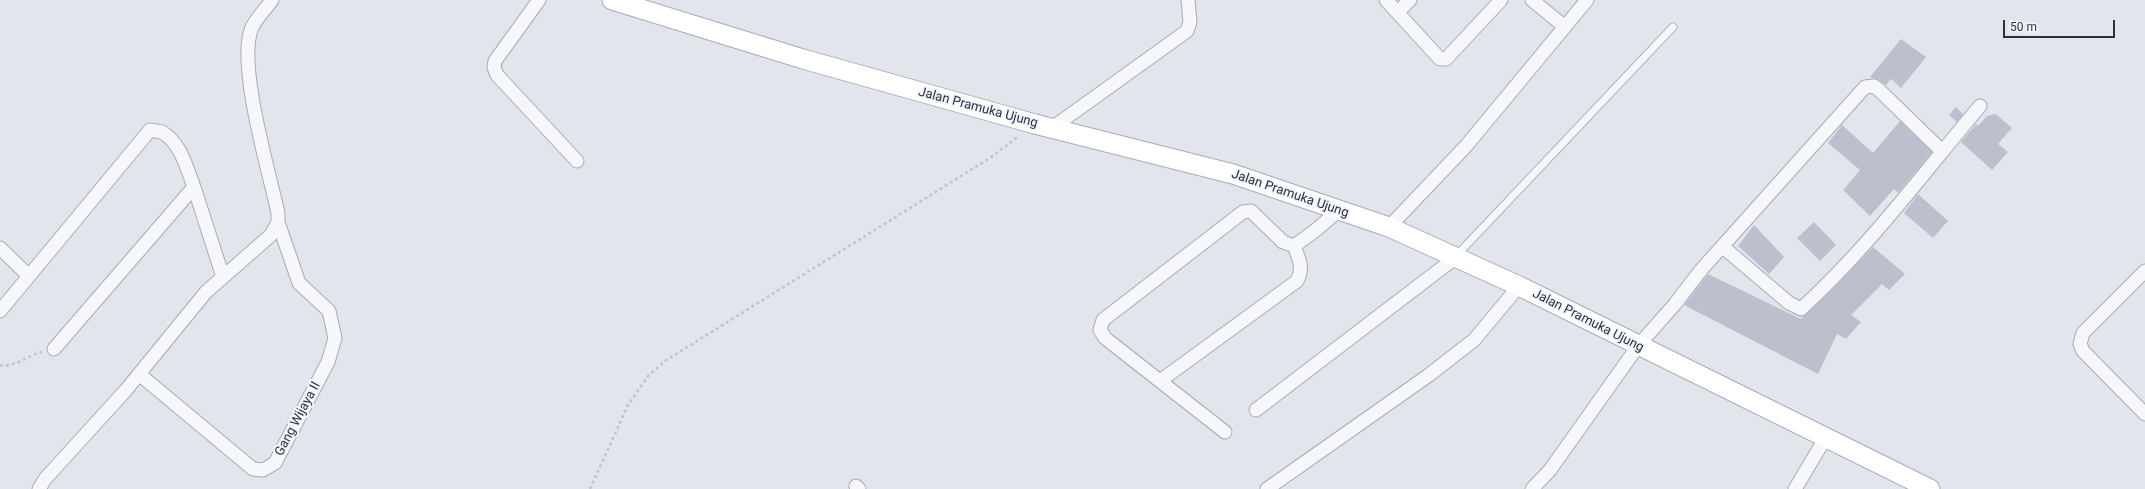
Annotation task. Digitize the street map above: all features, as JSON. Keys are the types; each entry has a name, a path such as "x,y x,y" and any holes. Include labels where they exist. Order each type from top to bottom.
{"street":[{"name":"Gang Wijaya II","path":"139,374 252,470 263,470 275,463 328,362 335,338 329,311 300,283 297,278 278,222 278,213 247,63 251,29 272,0"},
{"path":"539,0 495,61 494,67 497,75 577,161"},
{"name":"Jalan Pramuka Ujung","path":"612,0 803,59 1044,126 1233,174 1389,227 1519,286 1930,489"},
{"path":"1044,126 1187,31 1190,22 1188,0"},
{"path":"1386,0 1440,59 1446,59 1501,0"},
{"path":"1398,12 1410,0"},
{"path":"1532,0 1564,27"},
{"path":"1389,227 1466,146 1587,0"},
{"path":"1532,489 1550,470 1638,346 1675,304 1701,270 1865,87 1874,86 1878,88 1942,151"},
{"path":"1723,247 1789,303 1801,309 1840,272 1875,233 1980,106"},
{"path":"0,311 150,130 162,132 174,144 183,157 223,277"},
{"path":"54,349 194,187"},
{"path":"1294,246 1316,230 1339,210"},
{"path":"1160,381 1297,281 1301,273 1302,266 1294,246 1283,242 1251,212 1243,212 1103,320 1100,330 1105,338 1225,432"},
{"path":"39,489 45,479 139,374 206,292 271,235 278,222"},
{"path":"0,248 29,276"},
{"path":"1256,410 1455,258"},
{"path":"2145,271 2084,333 2080,344 2083,351 2145,414"},
{"path":"1267,489 1429,376 1474,340 1519,286"},
{"path":"1795,489 1826,438"}],"lane":[{"path":"1455,258 1673,27"}],"path":[{"path":"590,489 628,405 648,376 665,361 990,158 1044,126"},
{"path":"0,365 4,366 22,361 34,353 54,349"}],"building":[{"path":"1901,39 1926,57 1901,88 1891,79 1886,85 1879,80 1870,77"},
{"path":"1956,107 1963,114 1957,122 1949,115"},
{"path":"1996,114 2012,128 1998,144 2008,152 1992,170 1961,142 1976,124 1978,126 1987,116"},
{"path":"1900,121 1932,152 1898,193 1894,189 1870,216 1843,190 1860,170 1828,143 1842,125 1873,153"},
{"path":"1918,194 1948,221 1933,238 1904,213"},
{"path":"1814,222 1836,245 1820,261 1797,238"},
{"path":"1754,225 1784,257 1769,274 1738,246"},
{"path":"1873,247 1905,274 1889,290 1882,284 1851,315 1861,322 1846,339 1837,334 1818,374 1684,305 1708,274 1801,319 1831,291"}]}
